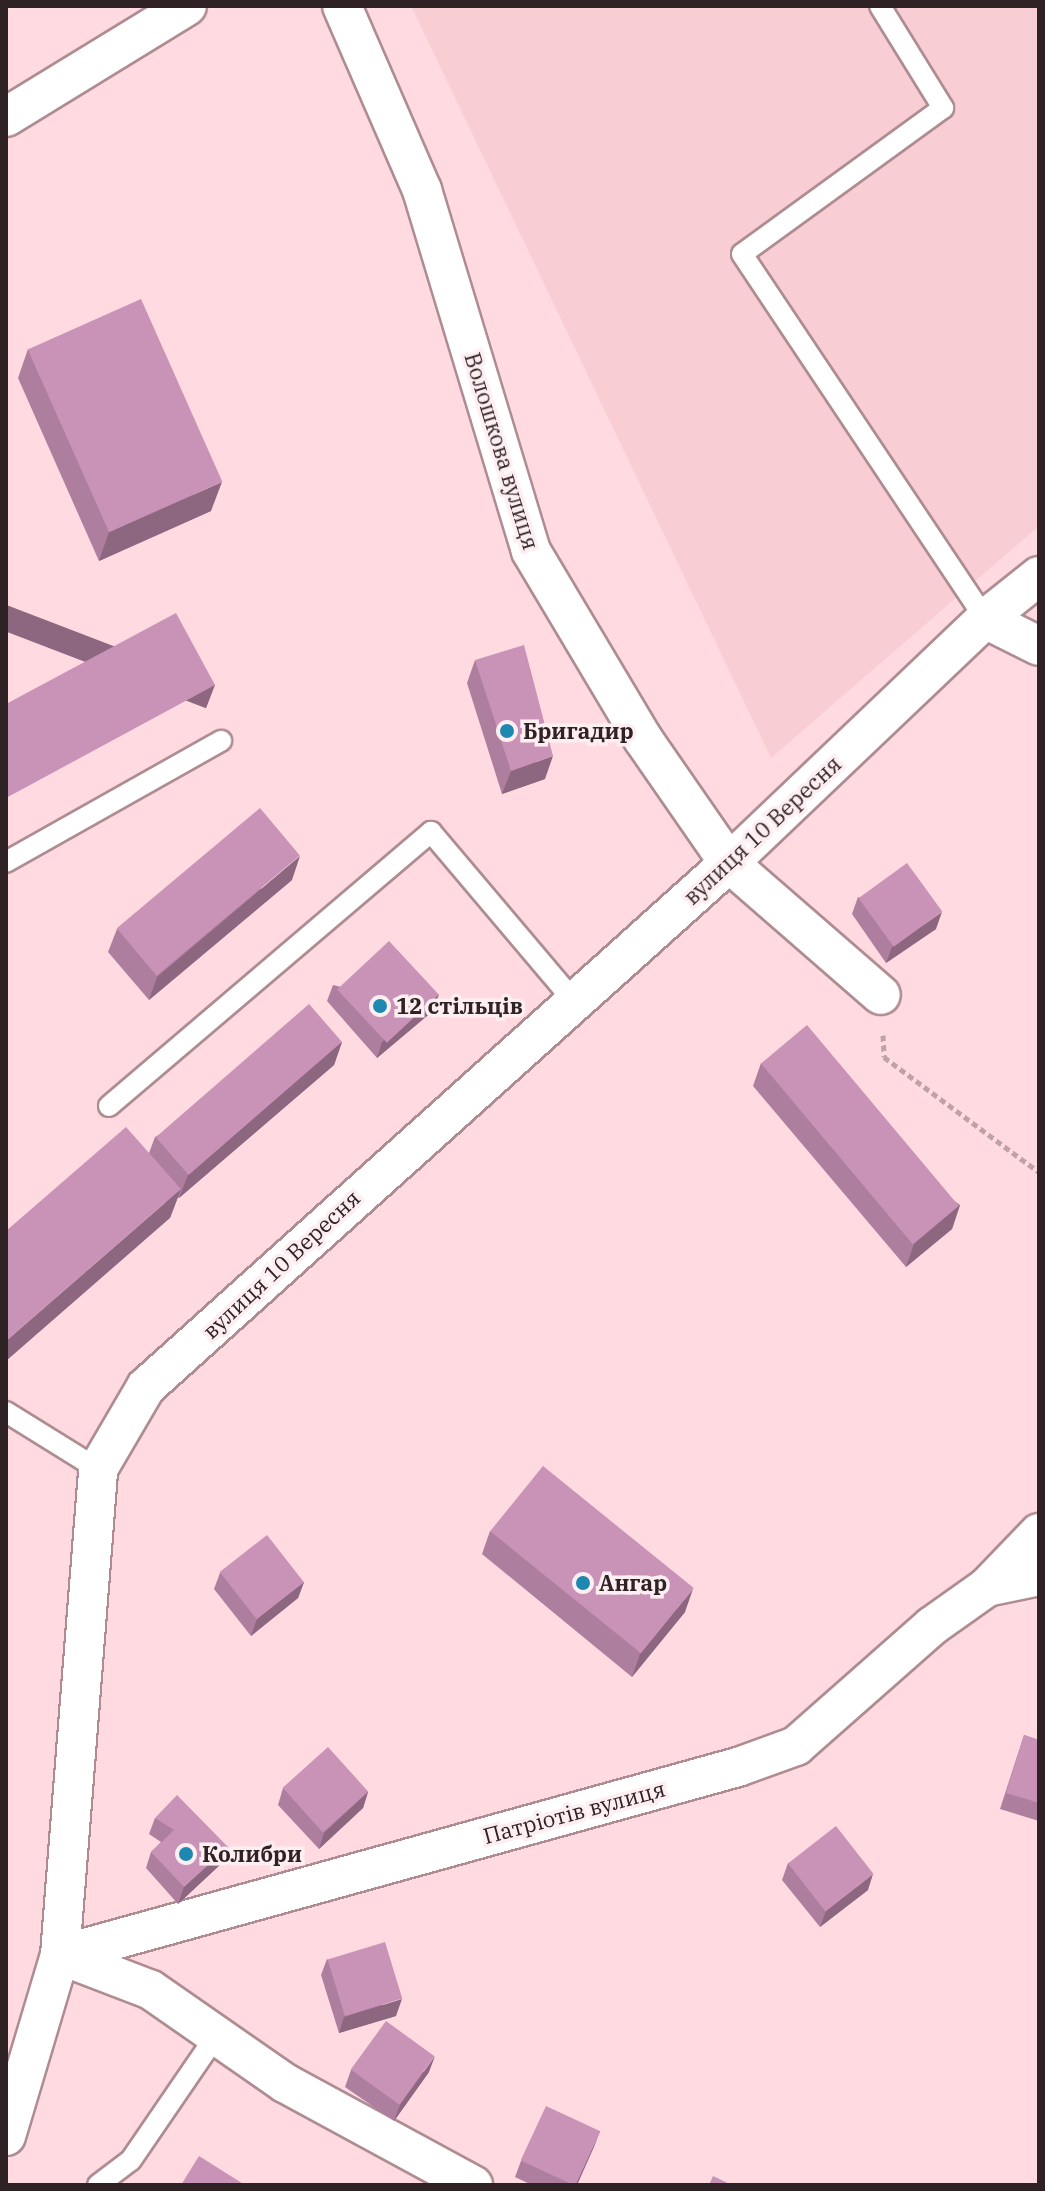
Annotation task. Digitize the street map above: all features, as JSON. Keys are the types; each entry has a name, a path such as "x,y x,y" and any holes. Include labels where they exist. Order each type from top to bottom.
{"street":[{"path":"6,117 187,6"},
{"name":"Волошкова вулиця","path":"342,6 422,190 531,551 643,739 729,863 881,995"},
{"name":"вулиця 10 Вересня","path":"6,2136 60,1955 98,1469 146,1387 729,863 985,619 1039,576"},
{"path":"985,619 1039,646"},
{"path":"987,1587 1039,1533"},
{"name":"Патріотів вулиця","path":"60,1955 738,1767 796,1746 932,1626 987,1587 1039,1576"},
{"path":"60,1955 151,1990 214,2039 473,2185"}],"lane":[{"path":"880,6 943,108 742,254 985,619"},
{"path":"6,862 221,741"},
{"path":"109,1106 431,832 574,1001"},
{"path":"6,1412 98,1469"},
{"path":"98,2185 131,2160 214,2039"}],"path":[{"path":"881,995 884,1057 1039,1172"}],"shaded area":[{"path":"411,6 1039,6 1039,526 771,758"}],"building":[{"path":"141,299 222,482 109,532 28,349"},
{"path":"176,613 215,685 6,798 6,704"},
{"path":"524,645 553,756 511,771 475,660"},
{"path":"260,808 300,855 157,976 117,928"},
{"path":"907,863 942,912 894,947 858,898"},
{"name":"12 стільців","path":"389,941 439,994 387,1043 337,989"},
{"path":"309,1004 342,1042 189,1175 156,1137"},
{"path":"807,1025 959,1206 913,1244 761,1064"},
{"path":"126,1127 181,1189 6,1341 6,1231"},
{"name":"Ангар","path":"543,1466 694,1588 641,1653 490,1531"},
{"path":"267,1535 304,1582 257,1619 220,1572"},
{"path":"1024,1735 1039,1740 1039,1803 1006,1793"},
{"path":"328,1747 368,1792 323,1832 283,1788"},
{"name":"Колибри","path":"177,1795 228,1847 184,1887 151,1852 174,1830 155,1818"},
{"path":"836,1826 874,1874 825,1912 788,1864"},
{"path":"385,1942 402,1998 345,2016 328,1960"},
{"path":"386,2021 435,2056 399,2105 351,2070"},
{"path":"546,2106 600,2131 575,2185 521,2160"},
{"path":"199,2156 245,2185 181,2185"},
{"path":"713,2176 732,2185 709,2185"}],"place":[{"name":"Бригадир","path":"507,731"},
{"name":"12 стільців","path":"380,1006"},
{"name":"Ангар","path":"583,1583"},
{"name":"Колибри","path":"186,1854"}]}
